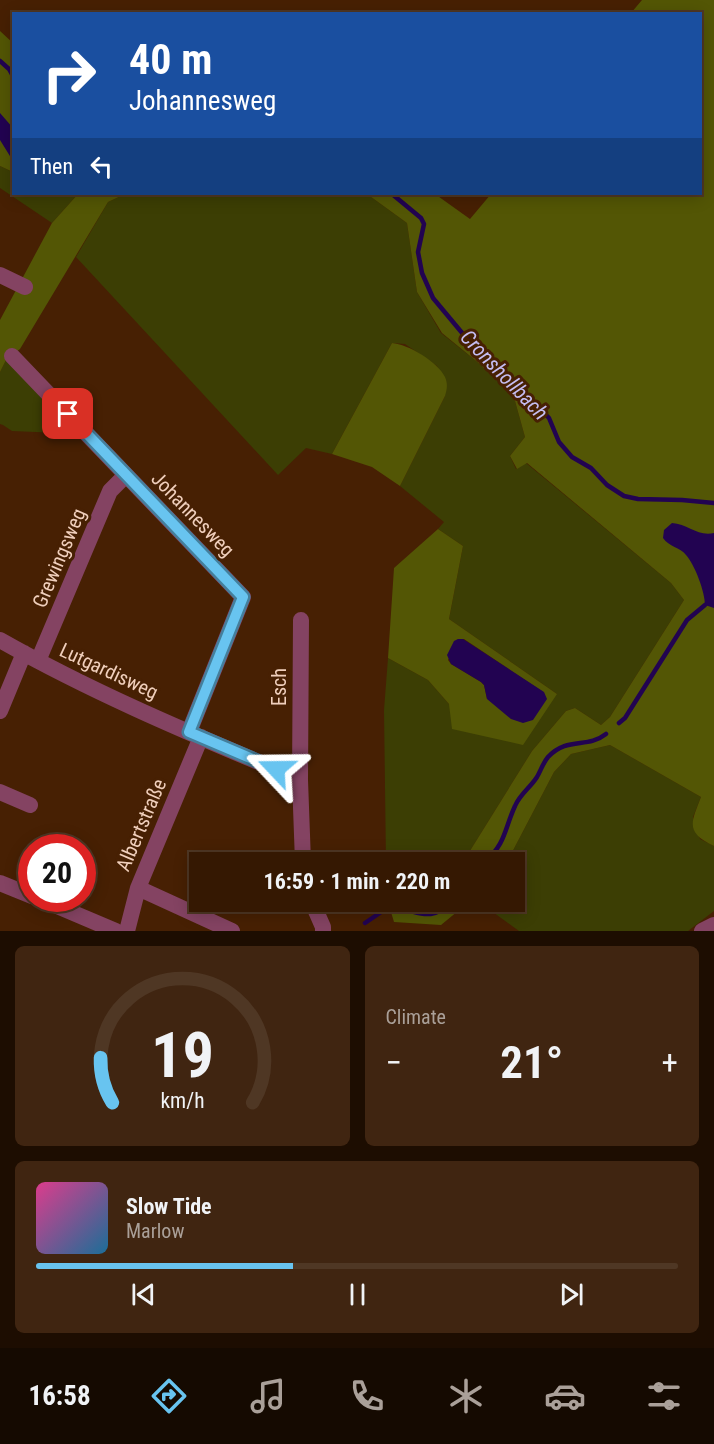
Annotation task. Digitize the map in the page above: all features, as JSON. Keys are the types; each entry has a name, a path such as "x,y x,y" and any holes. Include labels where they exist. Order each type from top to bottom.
{"street":[{"path":"0,275 25,287"},
{"name":"Johannesweg","path":"12,356 243,597 195,735"},
{"name":"Grewingsweg","path":"0,711 31,657 110,491 126,475"},
{"name":"Esch","path":"301,620 300,780 303,852"},
{"name":"Lutgardisweg","path":"0,640 195,735 276,769"},
{"name":"Albertstraße","path":"127,931 138,888 195,735"},
{"path":"0,792 30,806"},
{"path":"0,883 18,890"},
{"path":"138,888 232,931"},
{"path":"71,912 116,931"},
{"path":"316,912 323,931"},
{"path":"702,931 714,925"}],"shaded area":[{"path":"642,0 714,0 714,846 698,836 693,826 701,797 610,745 571,754 554,772 512,852 469,852 532,751 566,711 575,708 601,725 610,717 684,600 671,583 527,463 517,469 510,456 525,437 515,401 507,389 442,333 417,292 407,223 368,195 436,195 470,219 490,195 702,195 702,12 632,12"},
{"path":"0,31 12,42 12,172 0,166"},
{"path":"0,113 12,127 12,159 0,140"},
{"path":"0,166 12,172 12,195 77,195 52,223 0,188"},
{"path":"77,195 123,195 108,202 20,349 6,360 0,372 0,320 52,223"},
{"path":"123,195 368,195 407,223 417,292 441,333 507,389 515,401 525,437 510,456 516,469 526,463 671,583 684,600 610,717 601,725 575,708 566,711 532,751 469,852 386,852 384,710 388,658 428,680 449,704 557,694 449,619 463,546 438,529 444,522 400,486 445,396 437,366 405,344 392,343 332,454 306,448 278,475 76,257 108,202"},
{"path":"392,343 406,347 429,360 441,371 447,384 445,396 400,486 372,467 332,454"},
{"path":"6,360 70,426 59,433 12,431 0,424 0,372"},
{"path":"672,523 698,532 714,533 714,608 705,605 696,572 684,552 663,538 664,530"},
{"path":"438,529 463,546 449,619 557,694 523,745 452,729 449,704 428,680 388,658 394,568","holes":["458,639 464,639 543,692 487,699 484,685 448,660"]},
{"path":"463,639 544,692 547,699 533,720 523,723 511,719 487,699 484,685 481,682 451,664 447,655 454,641"},
{"path":"610,745 701,797 693,817 700,839 714,846 714,911 688,931 519,931 493,912 525,912 525,852 512,852 554,772 571,754"},
{"path":"391,912 457,912 441,925 394,922"}],"waterway":[{"name":"Cronshollbach","path":"0,61 12,74"},
{"name":"Cronshollbach","path":"393,195 421,218 424,224 418,252 422,273 433,298 463,334 487,354 549,418 559,442 572,457 591,468 607,485 624,496 638,499 714,503"},
{"path":"619,723 625,718 687,620 705,605"},
{"path":"494,852 504,836 517,802 537,777 548,757 570,744 592,741 606,734"},
{"path":"365,923 381,912"},
{"path":"413,912 421,914 437,912"}],"route":[{"path":"68,414 243,597 189,732 276,769"}]}
